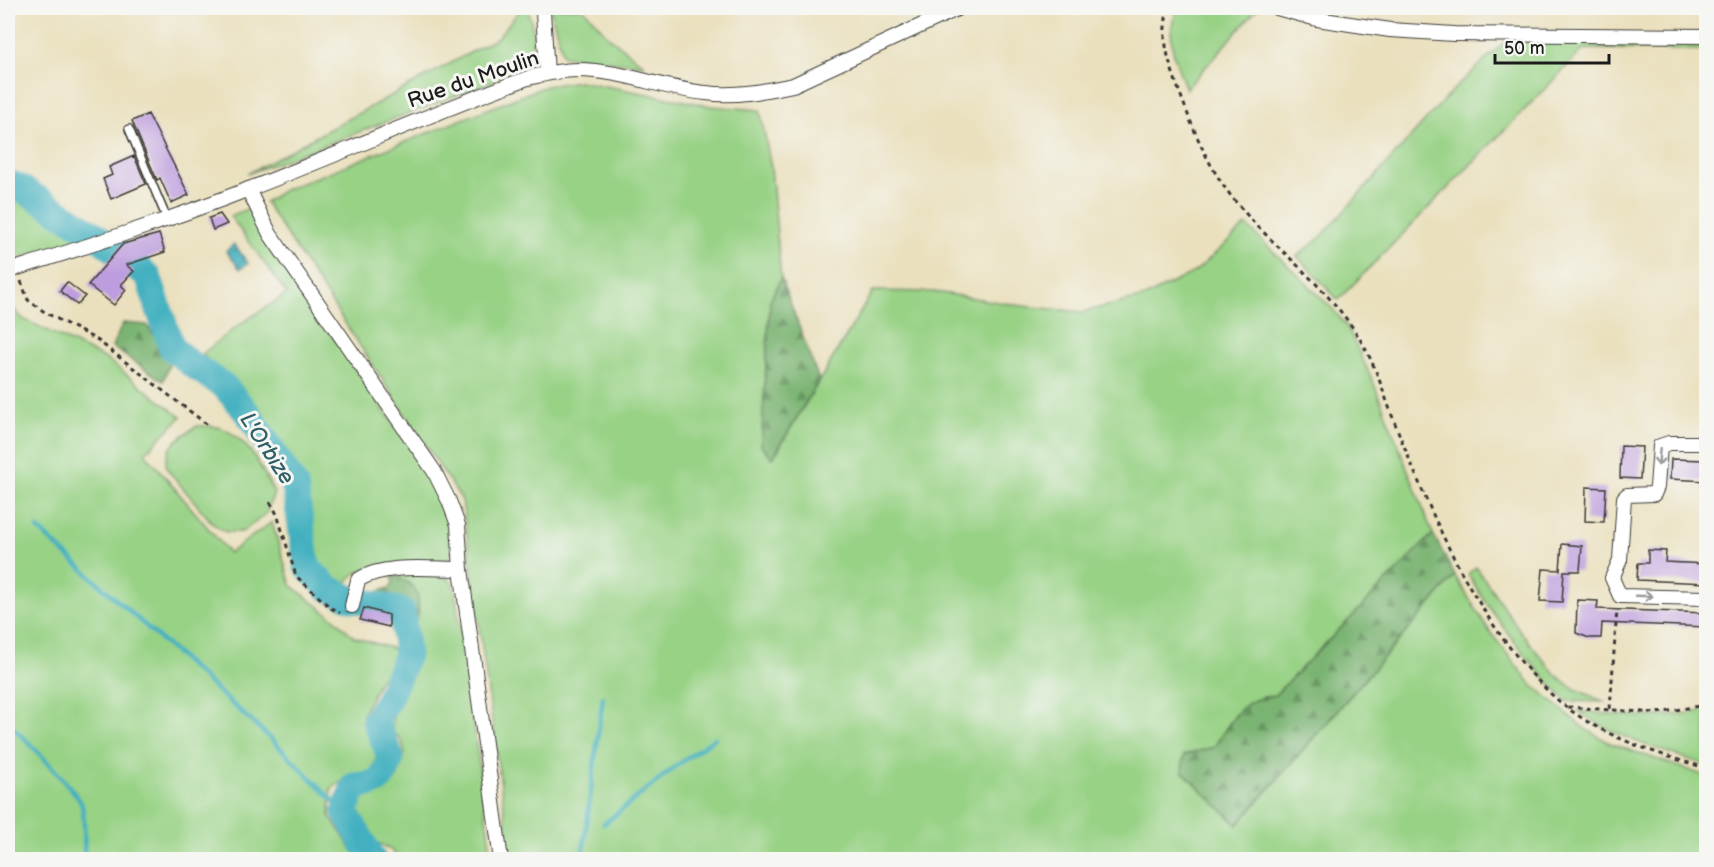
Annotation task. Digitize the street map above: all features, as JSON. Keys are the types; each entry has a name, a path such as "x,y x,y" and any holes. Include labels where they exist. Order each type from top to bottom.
{"street":[{"path":"541,8 547,73"},
{"name":"Rue du Moulin","path":"12,270 115,237 248,189 528,78 547,73 578,70 603,72 706,93 734,94 766,90 793,85 959,8"},
{"path":"1276,8 1317,19 1390,30 1454,34 1707,36"},
{"path":"248,189 270,234 434,471 450,501 458,525 461,569 501,860"},
{"path":"1707,443 1662,444 1659,448 1656,491 1652,495 1624,498 1620,560 1612,578 1620,596 1707,598"},
{"path":"352,606 358,579 366,574 381,570 461,569"}],"lane":[{"path":"129,129 167,219"}],"path":[{"path":"1170,8 1165,19 1165,39 1171,66 1206,157 1237,203 1316,284 1356,333 1371,360 1422,489 1464,579 1514,653 1550,693 1579,717 1629,742 1674,759 1707,768"},
{"path":"12,270 28,300 46,314 97,340 209,426"},
{"path":"270,502 277,514 296,576 340,613 352,606"},
{"path":"1610,710 1617,606 1620,596"},
{"path":"1567,707 1657,712 1707,705"}],"green space":[{"path":"521,8 527,8 534,34 529,55 519,72 247,174 497,38"},
{"path":"550,8 583,8 608,36 644,65 563,56"},
{"path":"1178,8 1258,8 1186,89 1175,59 1171,39"},
{"path":"1507,40 1706,40 1706,50 1584,49 1338,300 1297,256 1321,237 1452,91"},
{"path":"579,81 711,106 760,110 771,167 781,278 770,301 773,458 873,291 936,292 1023,306 1082,312 1145,297 1196,271 1246,225 1332,308 1347,327 1372,379 1433,534 1274,696 1263,697 1245,706 1231,720 1214,747 1184,755 1182,771 1238,825 1455,576 1490,632 1531,684 1585,729 1612,744 1706,776 1706,859 511,859 462,500 265,202 284,190 546,86"},
{"path":"16,197 83,239 8,261 8,226"},
{"path":"250,208 295,281 433,483 451,517 453,544 451,554 445,561 434,564 384,565 368,568 354,574 345,586 330,580 315,561 303,485 260,418 237,388 202,354 240,324 287,294 230,216"},
{"path":"781,278 819,380 773,458 761,446 770,301"},
{"path":"8,303 23,319 106,359 181,417 145,453 229,553 272,522 291,585 354,637 404,652 379,681 363,714 376,748 375,764 362,777 344,781 331,789 330,816 358,859 8,859"},
{"path":"123,323 147,325 171,360 163,381 112,347"},
{"path":"197,426 218,427 239,439 253,455 274,493 266,514 242,532 226,532 213,524 167,469 167,455 174,443"},
{"path":"1433,534 1455,576 1237,825 1182,771 1184,755 1214,747 1238,712 1245,706 1263,697 1274,696"},
{"path":"1476,567 1523,635 1556,675 1575,689 1605,702 1566,701 1526,656 1490,608 1468,574"},
{"path":"392,576 436,576 448,579 453,584 492,859 400,859 390,849 376,842 362,825 354,808 356,795 388,787 397,778 405,753 400,738 392,733 392,724 410,659 413,627 419,613 410,584"},
{"path":"392,576 408,583 417,593 418,609 412,624 408,609 373,598 373,593 389,588 393,583"},
{"path":"1706,710 1706,765 1623,736 1578,711 1626,716 1658,716"}],"water":[{"path":"234,244 248,263 240,269 226,251"}],"building":[{"path":"148,114 189,195 171,203 160,178 157,180 132,121"},
{"path":"134,156 146,184 111,199 103,179 112,175 109,167"},
{"path":"220,214 227,224 213,230 209,218"},
{"path":"159,234 165,252 126,265 134,271 121,285 126,290 114,305 88,285 123,244"},
{"path":"67,282 85,296 77,305 60,291"},
{"path":"1621,446 1642,447 1640,479 1620,478"},
{"path":"1671,459 1707,460 1707,481 1670,479"},
{"path":"1586,487 1606,488 1604,522 1585,521"},
{"path":"1562,544 1582,546 1580,571 1564,571 1562,602 1540,601 1543,569 1560,570"},
{"path":"1648,550 1666,551 1665,562 1707,564 1707,583 1637,580 1638,563 1648,563"},
{"path":"1577,600 1598,601 1597,609 1707,613 1707,627 1602,623 1601,638 1589,638 1576,633"},
{"path":"364,608 389,615 389,627 360,620"}],"waterway":[{"name":"L'Orbize","path":"8,183 19,187 94,234 148,276 172,348 224,386 249,415 295,486 307,567 328,588 349,598 402,611 407,655 388,700 375,721 391,758 382,777 369,784 354,786 345,812 373,860"},
{"path":"38,529 270,738 345,812"},
{"path":"582,860 603,697"},
{"path":"8,724 47,762 81,803 84,823 84,860"},
{"path":"604,824 715,738"},
{"path":"1697,860 1706,848"}]}
